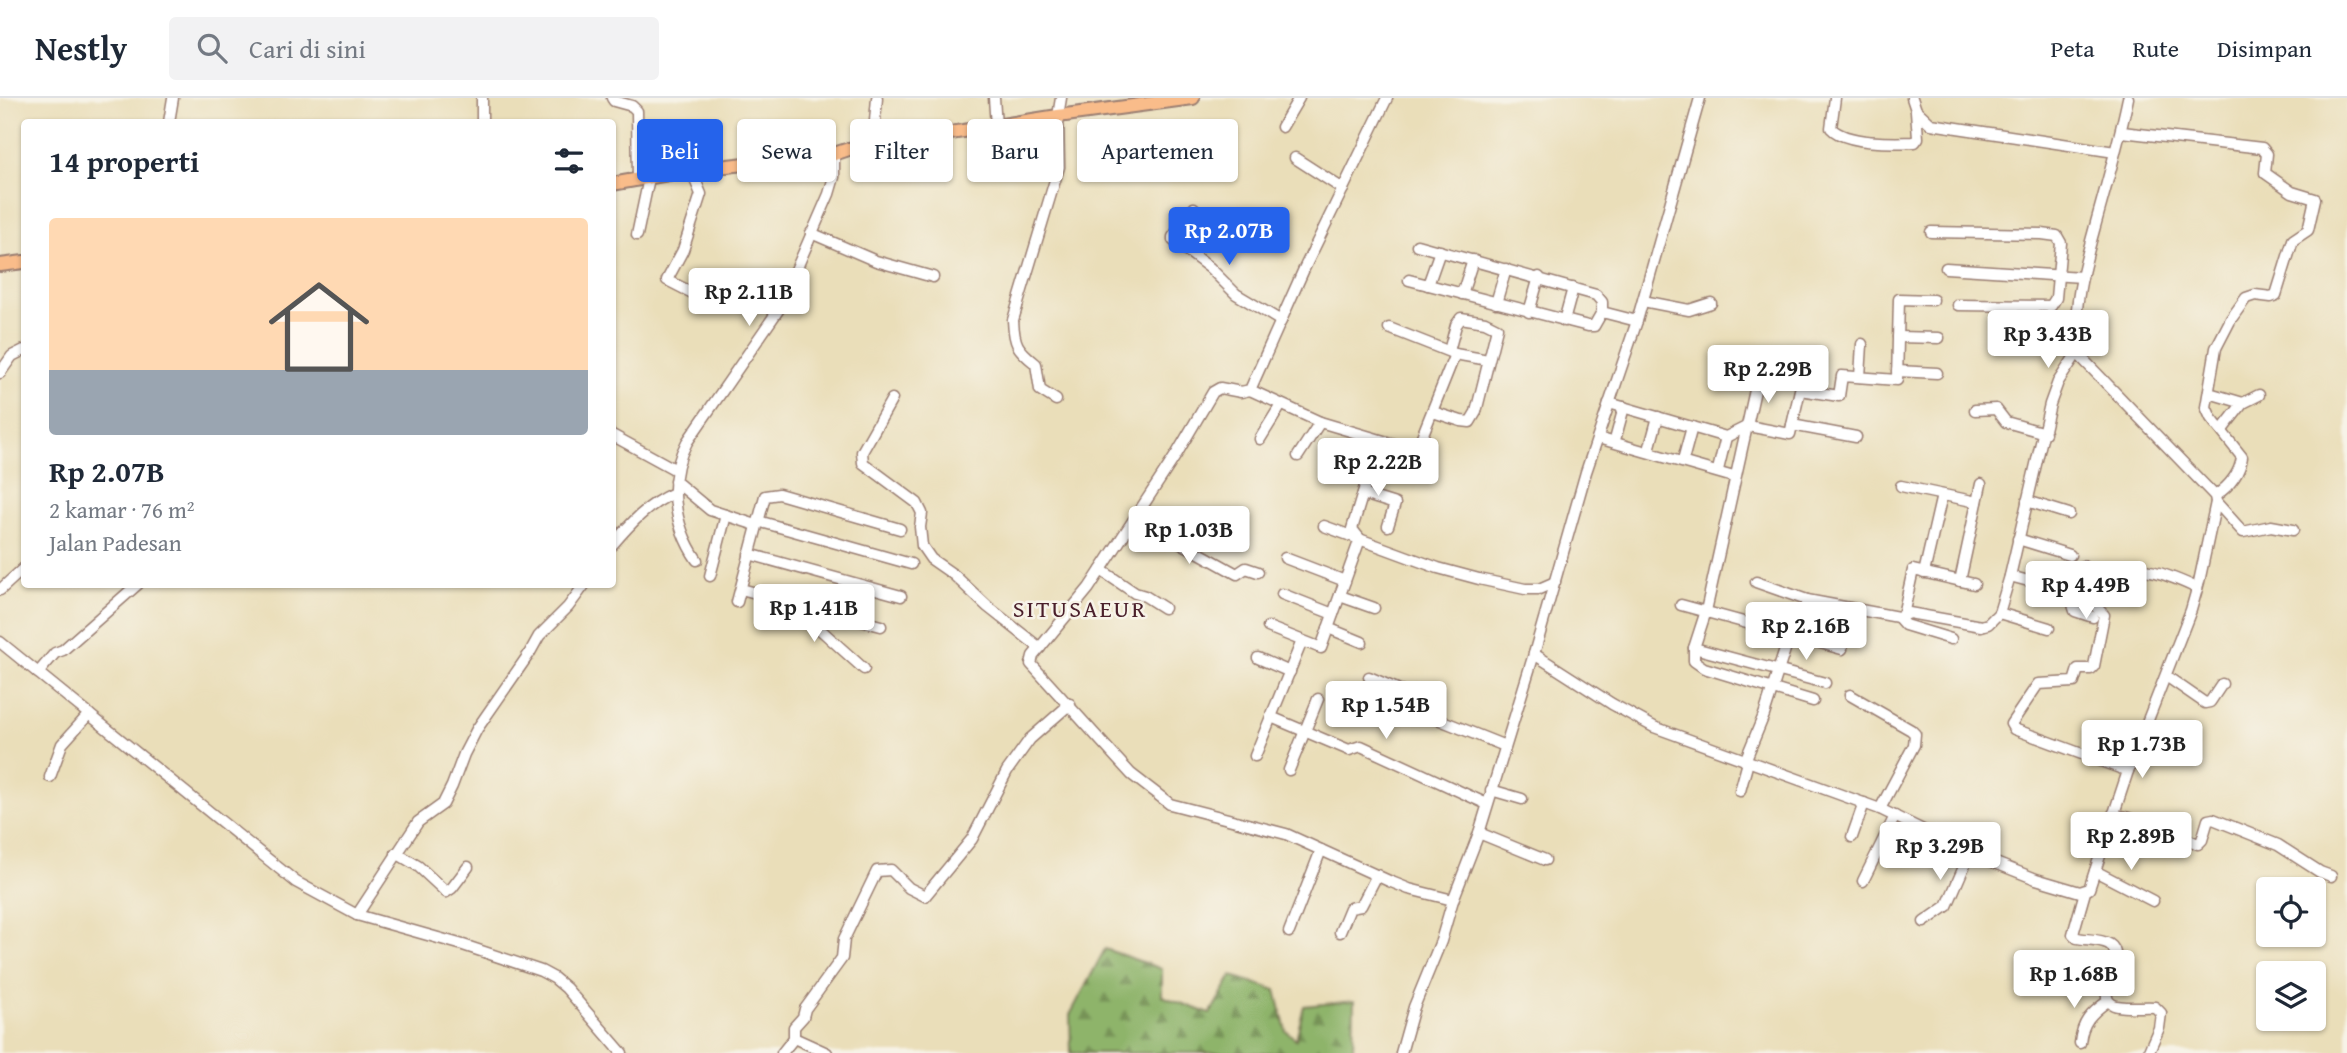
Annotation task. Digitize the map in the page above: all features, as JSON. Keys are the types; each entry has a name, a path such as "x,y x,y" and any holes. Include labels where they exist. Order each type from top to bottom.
{"main road":[{"path":"1039,119 1193,98"},
{"path":"616,183 637,180"},
{"path":"0,265 21,262"}],"street":[{"path":"170,119 173,98"},
{"path":"482,98 482,119"},
{"path":"612,98 635,108 638,119"},
{"path":"875,119 877,98"},
{"path":"995,98 996,119"},
{"path":"1056,400 1040,390 1036,364 1019,349 1014,338 1013,320 1059,167 1058,116 1061,98"},
{"path":"1282,127 1298,98"},
{"path":"1250,390 1387,98"},
{"path":"1401,1053 1414,1007 1441,941 1453,900 1479,832 1598,438 1637,321 1700,98"},
{"path":"1835,98 1831,128 1836,134 1854,139 1915,142 1916,110 1912,98"},
{"path":"1756,582 1807,600 1901,616 1909,613 1981,626 1988,624 1999,613 2050,408 2058,382 2077,353 2075,328 2082,277 2122,132 2128,98"},
{"path":"1916,110 1931,124 1940,127 2115,152"},
{"path":"2108,1001 2107,992 2116,957 2115,950 2109,944 2077,938 2073,934 2085,892 2091,886 2128,772 2197,588 2216,499 2231,482 2242,463 2240,452 2207,412 2216,348 2246,298 2271,298 2276,295 2293,240 2308,230 2315,199 2292,192 2265,173 2267,154 2262,148 2122,132"},
{"path":"1295,158 1343,189"},
{"path":"637,236 643,182"},
{"path":"696,182 701,194 684,250 667,280 714,304"},
{"path":"697,560 681,529 675,481 687,442 779,309 832,182"},
{"path":"1194,208 1173,240 1210,268 1236,294 1281,321"},
{"path":"1931,232 2057,236 2062,243 2056,298 2051,306 1958,305"},
{"path":"811,233 876,261 933,277"},
{"path":"1409,280 1564,321 1594,326 1602,312 1600,298 1573,288 1418,245"},
{"path":"1428,285 1440,251"},
{"path":"1462,294 1473,260"},
{"path":"1946,268 2082,277"},
{"path":"1496,303 1506,269"},
{"path":"1529,312 1539,277"},
{"path":"1564,321 1573,288"},
{"path":"1609,403 1726,437 1748,426 1790,434 1800,390 1839,396 1842,376 1897,380 1899,299 1933,300"},
{"path":"1643,301 1689,310 1711,303"},
{"path":"1602,312 1637,321"},
{"path":"1433,412 1470,422 1476,412 1497,328 1494,325 1463,317 1456,325 1452,353 1433,412 1420,447 1412,450 1320,422 1250,390 1241,392 1226,388 1216,389 1101,570 1077,605 1031,660 1033,667 1070,704 1131,774 1163,800 1176,807 1286,834 1409,889 1453,900"},
{"path":"1389,328 1452,353 1488,360"},
{"path":"1898,337 1939,338"},
{"path":"1860,377 1863,344"},
{"path":"0,373 15,353 21,351"},
{"path":"2077,353 2244,532 2271,526 2293,530"},
{"path":"1897,371 1937,373"},
{"path":"1757,381 1693,661 1813,701"},
{"path":"2209,393 2243,403"},
{"path":"2222,430 2243,403 2259,395"},
{"path":"892,399 862,452 863,463 917,503 922,513 922,546 931,559 954,575 988,607 1040,648"},
{"path":"1260,439 1281,405"},
{"path":"1615,440 1624,407"},
{"path":"1975,410 1996,409 2009,423 2045,433"},
{"path":"1648,450 1658,417"},
{"path":"1298,456 1320,422"},
{"path":"1792,425 1856,437"},
{"path":"1683,460 1692,427"},
{"path":"1717,470 1726,437"},
{"path":"616,438 710,510 911,564"},
{"path":"1598,438 1730,476"},
{"path":"1337,450 1420,474"},
{"path":"1360,539 1352,529 1373,460"},
{"path":"616,540 675,481"},
{"path":"1960,581 1981,484"},
{"path":"1901,486 1977,502"},
{"path":"737,602 765,496 779,494 900,529"},
{"path":"1363,494 1395,504 1388,526"},
{"path":"1924,573 1942,495"},
{"path":"2027,501 2069,514"},
{"path":"709,576 726,515"},
{"path":"1136,518 1237,574 1246,568 1258,572"},
{"path":"1324,526 1437,568 1479,579 1525,589 1539,589 1555,582"},
{"path":"1268,627 1321,648 1360,539"},
{"path":"2018,539 2070,555"},
{"path":"750,554 901,596"},
{"path":"1285,558 1345,581"},
{"path":"2083,566 2072,603 2076,611 2093,617"},
{"path":"1101,570 1135,593 1164,608"},
{"path":"1951,639 1905,625 1901,616 1913,570 1974,584"},
{"path":"2128,772 2012,726 2012,722 2038,684 2074,682 2078,669 2091,669 2094,666 2104,615 2097,610 2099,600 2112,575 2123,570 2152,571 2169,575 2197,588"},
{"path":"0,590 21,571"},
{"path":"2010,576 2099,600"},
{"path":"38,673 55,653 63,650 133,588"},
{"path":"357,915 421,819 443,804 464,754 487,712 539,636 568,607 582,588"},
{"path":"741,589 881,626"},
{"path":"1282,594 1333,614"},
{"path":"1340,596 1374,608"},
{"path":"1740,791 1746,762 1790,634 1803,618 1807,600"},
{"path":"1681,605 1842,649"},
{"path":"824,611 813,623 864,669"},
{"path":"1999,613 2049,628"},
{"path":"1328,628 1362,642"},
{"path":"1255,756 1302,641"},
{"path":"0,642 296,882 357,915 463,944 541,971 566,988 622,1053"},
{"path":"1694,648 1825,683"},
{"path":"1534,654 1632,717 1746,762 1880,809 1970,853 2036,879 2085,892"},
{"path":"1258,658 1290,672"},
{"path":"2166,676 2205,703 2210,702 2222,684"},
{"path":"1369,677 1430,703 1430,716 1505,746"},
{"path":"1850,695 1915,734 1914,745 1880,809"},
{"path":"1289,770 1318,699"},
{"path":"782,1053 794,1038 794,1027 803,1017 805,1009 842,958 844,939 877,871 891,870 925,897 972,839 1007,771 1030,738 1070,704"},
{"path":"50,776 62,744 89,714"},
{"path":"1271,717 1349,750 1361,746 1487,804"},
{"path":"1491,790 1522,799"},
{"path":"1852,837 1864,803"},
{"path":"2113,814 2141,824 2158,826 2199,844 2208,820 2213,820 2278,845 2320,872 2331,876"},
{"path":"1864,881 1895,816"},
{"path":"1479,832 1545,860"},
{"path":"1289,932 1321,850"},
{"path":"396,853 418,866 446,892 468,867"},
{"path":"1924,922 1947,906 1970,853"},
{"path":"2095,871 2152,901"},
{"path":"1340,932 1350,908 1361,906 1377,876"},
{"path":"2080,1043 2081,1031 2087,1018 2108,1001"},
{"path":"2108,1001 2112,1004 2149,1006 2159,1010 2159,1028 2148,1053"},
{"path":"794,1038 827,1053"}],"green space":[{"path":"1105,949 1162,969 1162,996 1210,1014 1232,976 1276,990 1286,1031 1296,1039 1304,1006 1354,1001 1353,1053 1071,1053 1070,1015"}],"district":[{"name":"SITUSAEUR","path":"1080,609"}]}
